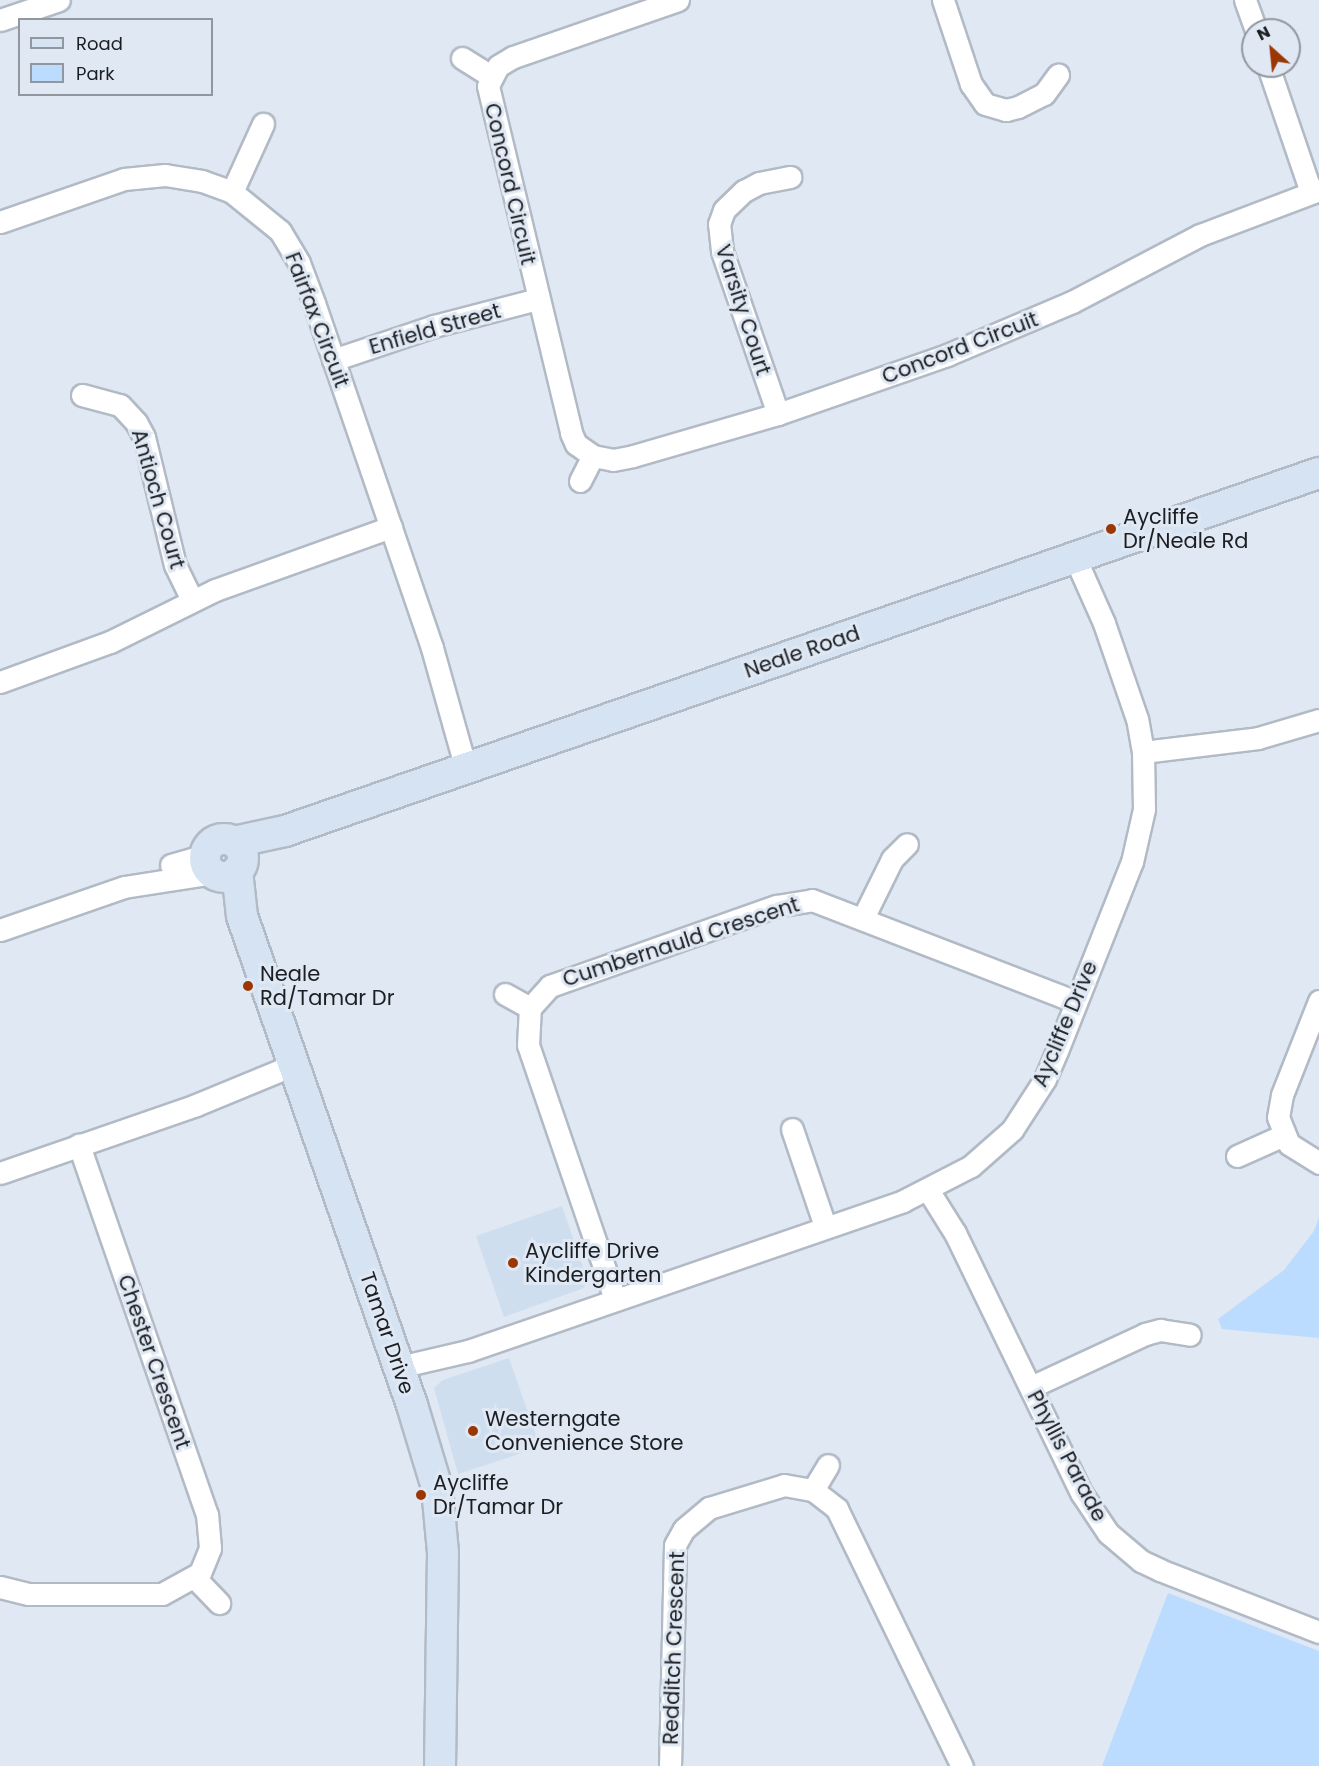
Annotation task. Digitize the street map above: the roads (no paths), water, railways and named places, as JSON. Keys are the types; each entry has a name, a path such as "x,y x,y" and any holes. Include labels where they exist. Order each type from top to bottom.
{"street":[{"path":"0,20 59,0"},
{"name":"Concord Circuit","path":"678,0 513,57 491,76 488,96 571,432 576,444 593,456 625,459 778,414 996,336 1200,235 1315,191 1273,78"},
{"path":"943,0 971,84 985,104 1006,110 1018,107 1044,94 1058,75"},
{"path":"1245,0 1252,18"},
{"name":"Concord Circuit","path":"462,58 491,76"},
{"path":"232,192 263,124"},
{"name":"Fairfax Circuit","path":"0,222 146,175 183,176 232,192 266,217 289,245 333,360 473,767"},
{"name":"Varsity Court","path":"778,414 722,251 719,224 724,210 744,191 774,178 790,177"},
{"name":"Enfield Street","path":"333,360 434,326 538,299"},
{"name":"Antioch Court","path":"82,395 120,405 136,422 144,437 175,565 192,600"},
{"path":"580,481 593,456"},
{"name":"Neale Road","path":"0,930 124,887 166,867 225,862 285,831 1319,474"},
{"path":"0,682 101,645 192,600 391,527"},
{"name":"Aycliffe Drive","path":"401,1374 934,1188 971,1166 1017,1122 1045,1079 1139,836 1144,809 1143,752 1137,719 1081,556"},
{"path":"1143,752 1258,738 1319,720"},
{"path":"863,918 887,868 907,844"},
{"name":"Tamar Drive","path":"225,862 429,1456 441,1520 440,1766"},
{"name":"Cumbernauld Crescent","path":"530,1008 550,986 563,979 788,903 812,900 1076,1002"},
{"path":"505,994 530,1008 526,1033 532,1059 615,1299"},
{"path":"1319,1001 1279,1107 1284,1135 1296,1152 1319,1163"},
{"path":"0,1173 295,1070"},
{"path":"792,1129 825,1226"},
{"path":"1237,1156 1284,1135"},
{"name":"Chester Crescent","path":"79,1145 207,1515 210,1548 207,1562 195,1578"},
{"name":"Phyllis Parade","path":"934,1188 1094,1514 1126,1550 1160,1570 1319,1632"},
{"path":"1031,1387 1145,1334 1166,1330 1190,1335"},
{"path":"828,1466 813,1490 826,1497 845,1523 962,1766"},
{"name":"Redditch Crescent","path":"670,1766 672,1560 684,1529 709,1508 766,1488 799,1485 813,1490"},
{"path":"0,1587 28,1594 150,1595 174,1590 195,1578 219,1603"}],"place":[{"name":"Aycliffe Dr/Neale Rd","path":"1111,529"},
{"name":"Neale Rd/Tamar Dr","path":"248,986"},
{"name":"Aycliffe Drive Kindergarten","path":"513,1263"},
{"name":"Westerngate Convenience Store","path":"473,1431"},
{"name":"Aycliffe Dr/Tamar Dr","path":"421,1495"}]}
